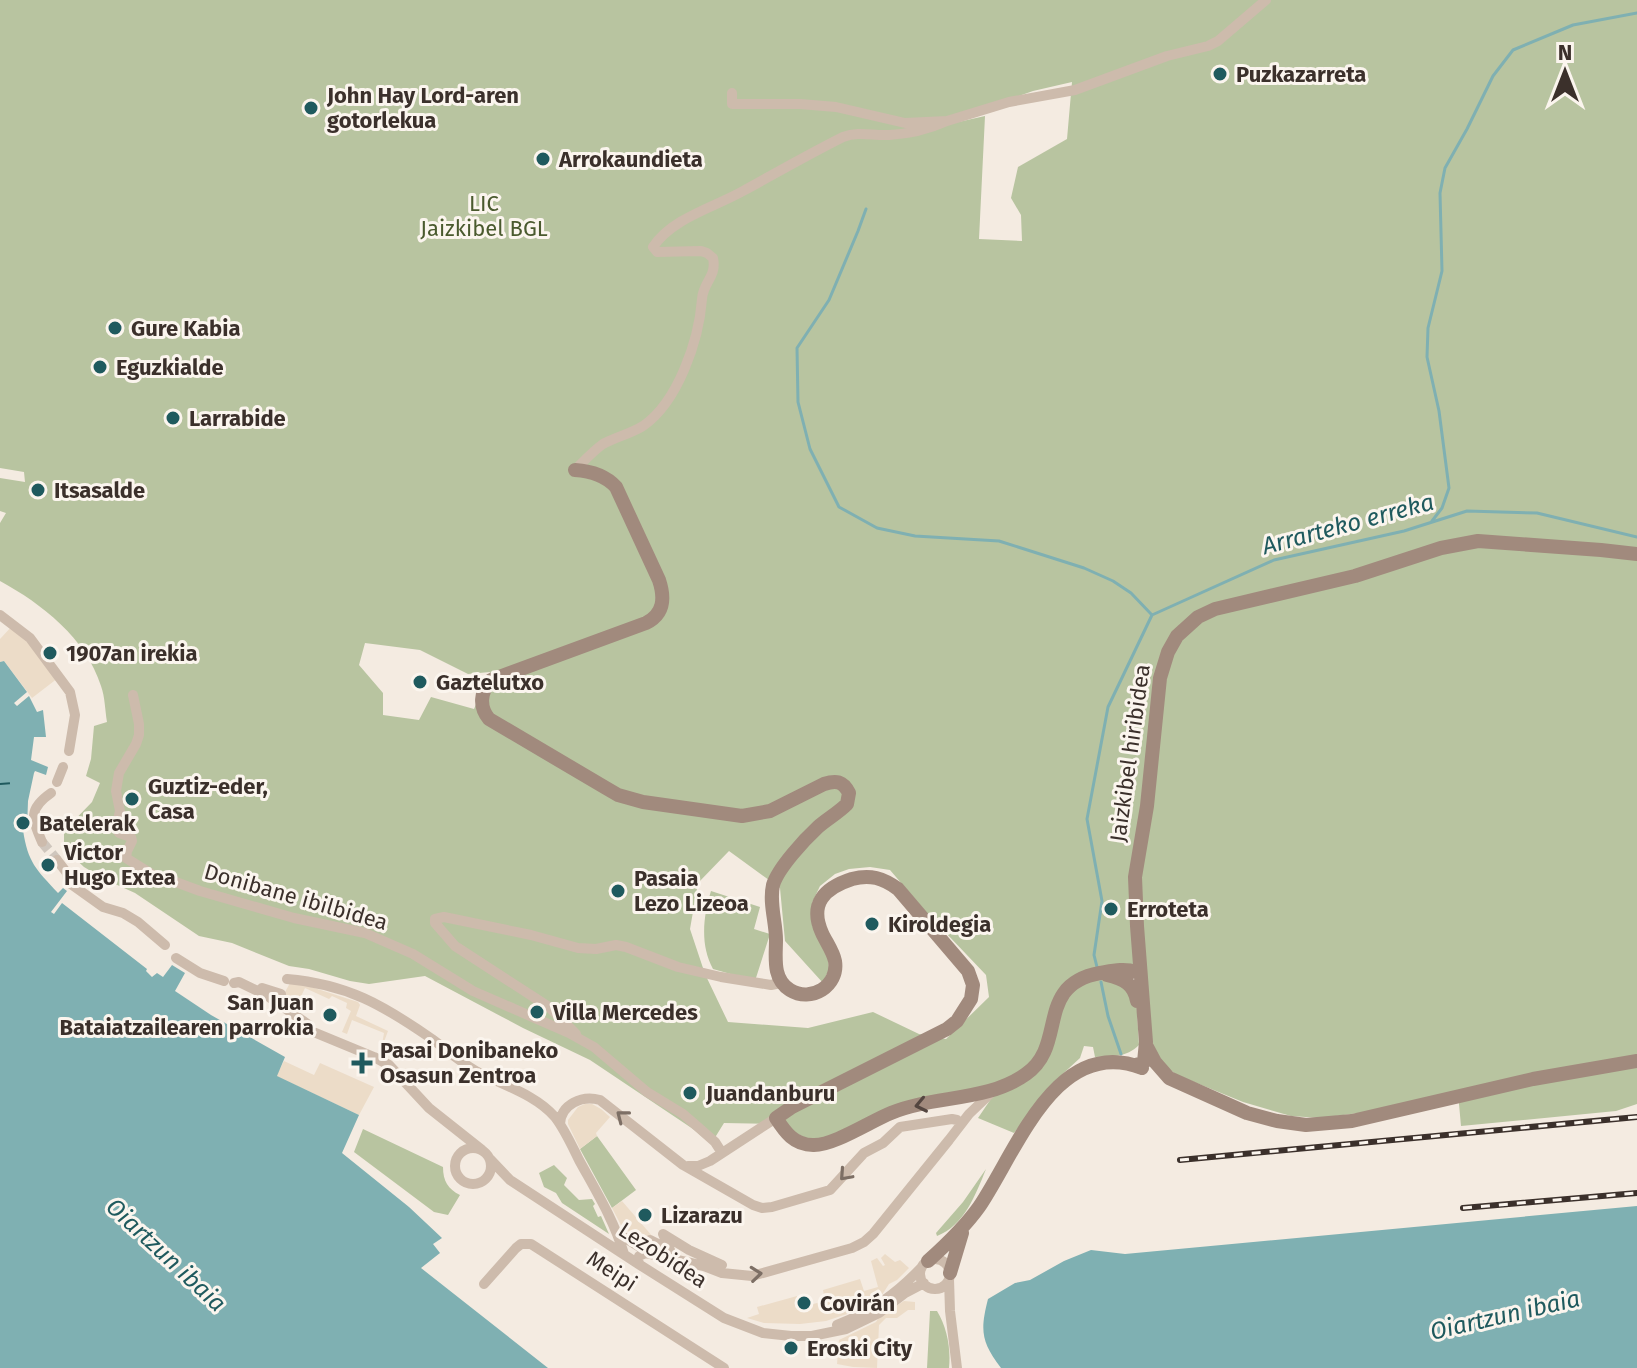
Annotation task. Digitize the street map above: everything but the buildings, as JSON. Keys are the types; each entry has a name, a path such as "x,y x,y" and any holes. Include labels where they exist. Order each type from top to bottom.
{"street":[{"path":"575,470 605,443 632,432 656,414 680,379 697,334 702,296 714,272 713,258 701,251 657,252 653,247 660,238 701,210 740,193 843,137 861,133 901,134 930,128 1009,102 1075,90 1167,56 1208,46 1266,0"},
{"path":"732,93 732,104 800,104 836,107 905,123 947,121"},
{"path":"575,470 593,472 616,487 659,580 662,606 654,619 646,623 491,680 483,694 483,712 489,719 618,795 643,802 742,816 770,811 824,784 834,781 841,783 849,793 847,804 805,841 773,885 775,962 781,983 797,993 806,994 821,991 830,982 835,965 817,918 819,904 822,897 836,885 866,876 886,880 898,889 968,971 973,991 964,1012 947,1029 792,1107 698,1166 683,1165"},
{"name":"Jaizkibel hiribidea","path":"1140,999 1135,877 1147,806 1162,669 1172,644 1190,623 1215,609 1355,576 1441,548 1478,541 1637,554"},
{"path":"0,615 30,638 70,692 75,715 69,751"},
{"name":"Donibane ibilbidea","path":"133,695 139,735 119,773 116,791 120,811 116,828 119,833 131,837 132,841 126,858 158,878 294,918 365,933 413,954 473,991 594,1047 647,1092 683,1114 715,1142 722,1153"},
{"path":"42,842 34,822 35,808 54,787 63,767"},
{"path":"57,860 67,873 68,882 103,907 138,922 165,945"},
{"path":"580,1038 549,1007 455,946 435,919 444,917 578,948 596,949 616,945 646,953 678,967 721,977 771,985 781,983"},
{"path":"176,958 200,973 256,989 309,1025 311,1031 389,1065 429,1108 490,1159 491,1170 486,1179"},
{"path":"1117,974 1128,965 1137,964"},
{"path":"650,1240 672,1254 722,1273 752,1276 864,1242 981,1100 1035,1068 1047,1047 1060,999 1076,982 1099,973 1117,974 1131,985 1140,999 1146,1042 1144,1062 1135,1065"},
{"path":"287,979 315,981 373,1001 465,1064 535,1101 553,1115 617,1233 624,1254"},
{"path":"256,989 281,994"},
{"path":"1135,1065 1140,1039 1140,999"},
{"path":"1146,1042 1155,1062 1169,1078"},
{"path":"957,1368 951,1321 950,1276 955,1250 964,1229 1017,1140 1043,1104 1079,1070 1097,1063 1135,1065 1247,1113 1285,1122 1320,1125 1377,1116 1533,1079 1637,1061"},
{"path":"776,1118 791,1138 806,1145 824,1144 898,1111 997,1089"},
{"path":"560,1124 560,1116 574,1102 586,1098 604,1102 683,1165 753,1205 767,1208 830,1190 864,1153 883,1143 900,1127 952,1119 959,1124"},
{"path":"482,1150 472,1148 462,1151 456,1160 455,1169 459,1177 466,1183 475,1184 498,1177 510,1180"},
{"name":"Lezobidea","path":"490,1159 510,1180 640,1265 737,1324 763,1333 827,1334 857,1325 905,1293 929,1286"},
{"path":"951,1321 921,1276 925,1264 964,1229"},
{"path":"607,1243 616,1242 617,1233"},
{"path":"617,1233 653,1255"},
{"path":"672,1254 663,1234 722,1265"},
{"name":"Meipi","path":"484,1284 516,1248 521,1244 531,1244 724,1368"},
{"path":"640,1265 641,1254 672,1254"},
{"path":"925,1264 933,1259 942,1261 950,1276"},
{"name":"Lezobidea","path":"805,1336 826,1330 873,1308 895,1294 925,1264"},
{"path":"929,1286 943,1286 950,1276"}],"green space":[{"name":"LIC Jaizkibel BGL","path":"0,0 1637,0 1637,1104 1616,1111 1461,1126 1458,1093 1359,1113 1320,1118 1291,1116 1243,1102 1177,1075 1165,1066 1150,1041 1141,965 1118,970 1136,996 1139,1045 1124,1054 1095,1057 1093,1047 1084,1046 1080,1058 1055,1081 1014,1133 978,1118 997,1090 904,1109 818,1145 780,1124 724,1123 711,1144 590,1060 425,976 369,984 350,981 289,966 232,943 199,936 135,893 84,867 69,853 64,843 64,831 92,802 100,783 86,776 94,726 107,722 103,695 94,669 74,638 31,600 0,581 0,523 6,513 0,511 0,478 25,482 24,472 0,468","holes":["1072,82 1067,139 1018,167 1011,198 1021,215 1022,241 979,239 985,116 938,124 1033,91","365,643 420,650 468,674 490,672 474,709 431,697 419,720 383,715 383,693 359,665","729,851 780,888 785,941 823,983 829,969 828,958 812,925 812,903 820,886 835,874 849,869 870,867 890,870 986,975 989,997 946,1039 919,1034 873,1012 808,1028 728,1022 705,974 690,929 698,883"]},
{"path":"711,891 760,907 754,929 770,934 755,981 713,969 706,950 704,931"},
{"path":"363,1129 443,1167 447,1184 460,1195 448,1215 434,1212 354,1152"},
{"path":"597,1136 636,1190 612,1208 580,1149"},
{"path":"554,1165 567,1178 564,1185 579,1200 592,1199 598,1217 601,1216 609,1234 562,1203 556,1193 544,1187 539,1173"},
{"path":"986,1169 962,1217 937,1236 936,1233"},
{"path":"930,1311 937,1311 943,1324 949,1346 949,1368 927,1368"}],"shaded area":[{"path":"13,625 58,678 32,698 4,661 0,662 0,639"},
{"path":"290,983 358,1002 360,1005 356,1016 388,1031 381,1050 384,1033 352,1020 347,1034 342,1032 351,1011 346,1008 347,1003 305,988 295,1009 259,988 285,992"},
{"path":"284,1061 314,1075 320,1063 374,1087 359,1115 276,1076"},
{"path":"592,1104 610,1117 596,1133 597,1136 580,1149 568,1120 578,1107"},
{"path":"622,1201 653,1237 646,1243 622,1227 612,1208"},
{"path":"885,1254 909,1268 868,1307 826,1321 800,1324 764,1323 747,1318 759,1314 757,1307 797,1296 801,1307 825,1301 823,1290 860,1279 864,1291 878,1287 871,1261 877,1258 885,1265 881,1258"},
{"path":"904,1301 915,1302 915,1310 908,1310 897,1318 886,1318 879,1325 877,1368 837,1364 839,1340 876,1322"}],"water":[{"name":"Oiartzun ibaia","path":"4,661 27,692 14,703 17,706 29,696 37,712 43,710 46,737 34,737 31,760 48,767 46,775 34,773 28,801 27,829 23,830 30,858 39,871 58,893 63,888 67,891 51,912 54,914 62,903 147,969 152,977 157,973 163,977 172,965 185,973 175,991 285,1057 277,1076 359,1115 342,1153 442,1238 433,1244 440,1253 421,1268 548,1368 0,1368 0,662"},
{"name":"Oiartzun ibaia","path":"1637,1206 1637,1368 1001,1368 989,1350 984,1335 988,1299 1015,1283 1030,1280 1091,1250 1125,1254"}],"waterway":[{"path":"1432,521 1442,508 1449,488 1439,411 1427,357 1428,328 1442,271 1440,193 1445,168 1493,76 1513,50 1573,25 1637,13"},
{"path":"866,209 829,300 797,348 798,402 810,449 839,507 877,528 915,536 999,541 1084,568 1131,593 1152,615"},
{"name":"Arrarteko erreka","path":"1097,967 1094,955 1102,901 1087,819 1108,707 1152,615 1274,560 1404,531 1467,511 1537,513 1637,537"},
{"name":"Arrarteko erreka","path":"1101,982 1121,1054"}],"ferry route":[{"path":"0,784 13,783"}],"tunnel":[{"path":"42,842 57,860"}],"railway":[{"path":"1180,1160 1637,1117"},
{"path":"1463,1208 1637,1193"}],"place":[{"name":"Puzkazarreta","path":"1220,74"},
{"name":"John Hay Lord-aren gotorlekua","path":"311,108"},
{"name":"Arrokaundieta","path":"543,159"},
{"name":"Gure Kabia","path":"115,328"},
{"name":"Eguzkialde","path":"100,367"},
{"name":"Larrabide","path":"173,418"},
{"name":"Itsasalde","path":"38,490"},
{"name":"1907an irekia","path":"50,653"},
{"name":"Gaztelutxo","path":"420,682"},
{"name":"Guztiz-eder, Casa","path":"132,799"},
{"name":"Batelerak","path":"23,823"},
{"name":"Victor Hugo Extea","path":"48,865"},
{"name":"Pasaia Lezo Lizeoa","path":"618,891"},
{"name":"Erroteta","path":"1111,909"},
{"name":"Kiroldegia","path":"872,924"},
{"name":"Villa Mercedes","path":"537,1012"},
{"name":"San Juan Bataiatzailearen parrokia","path":"330,1015"},
{"name":"Pasai Donibaneko Osasun Zentroa","path":"362,1063"},
{"name":"Juandanburu","path":"690,1093"},
{"name":"Lizarazu","path":"645,1215"},
{"name":"Covirán","path":"804,1303"},
{"name":"Eroski City","path":"791,1348"}]}
